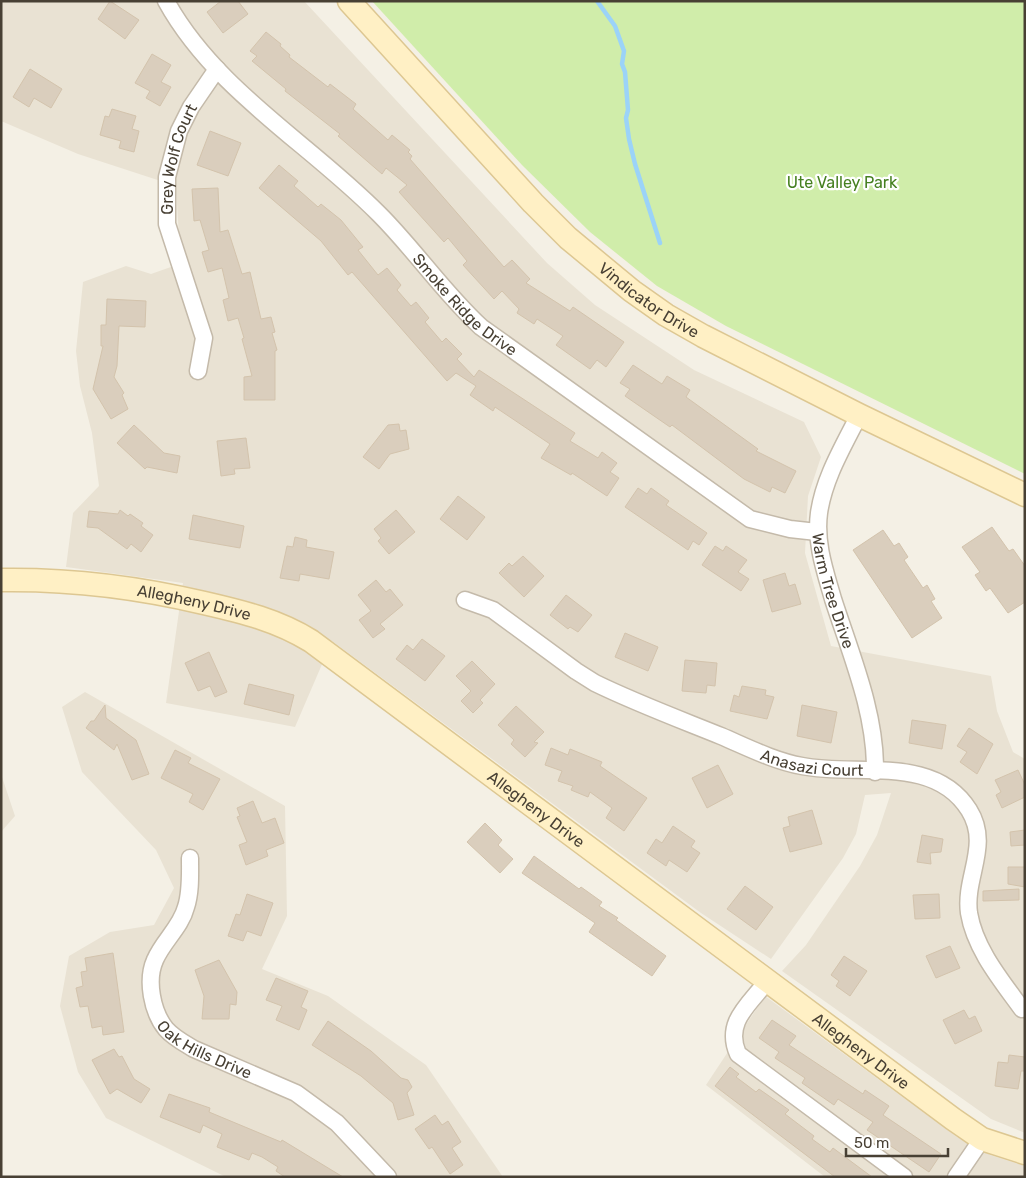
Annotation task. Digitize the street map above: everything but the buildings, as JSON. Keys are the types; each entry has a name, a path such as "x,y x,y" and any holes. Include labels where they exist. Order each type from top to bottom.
{"street":[{"name":"Smoke Ridge Drive","path":"166,1 178,24 217,69 379,213 463,310 481,326 750,519 790,529 818,532"},
{"name":"Vindicator Drive","path":"349,1 534,204 568,238 632,291 666,315 703,336 859,415 1025,495"},
{"name":"Grey Wolf Court","path":"198,371 204,338 167,224 167,177 179,131 191,107 217,69"},
{"name":"Warm Tree Drive","path":"859,415 831,471 823,493 818,532 820,553 827,578 873,728 875,772"},
{"name":"Allegheny Drive","path":"1,580 86,582 142,590 260,616 288,627 310,641 982,1139 1025,1153"},
{"name":"Anasazi Court","path":"465,600 493,610 576,671 623,696 780,760 825,770 913,773 949,786 961,798 971,813 979,843 969,896 973,926 978,943 993,968 1022,1008"},
{"name":"Oak Hills Drive","path":"190,858 190,884 186,908 155,960 151,977 156,1011 165,1028 179,1040 194,1049 296,1093 337,1123 388,1177"},
{"path":"768,980 734,1024 732,1042 738,1054 904,1177"},
{"path":"956,1177 982,1139"}],"shaded area":[{"path":"1,1 304,1 547,263 595,305 694,370 804,422 821,457 808,496 805,553 831,646 991,676 997,711 1013,752 1025,759 1025,1133 991,1119 782,971 806,945 860,866 877,835 891,793 865,795 856,834 843,858 771,959 701,913 332,641 295,727 166,703 183,583 66,567 73,513 99,486 92,433 80,386 76,351 83,282 126,266 151,274 185,262 179,238 176,186 78,154 1,121"},
{"path":"85,692 285,806 287,916 262,969 328,996 426,1065 503,1177 226,1177 106,1118 78,1072 60,1006 69,956 110,932 154,925 174,888 156,850 82,772 62,707"},
{"path":"1,774 15,816 1,832"},
{"path":"765,996 957,1137 990,1155 1025,1166 1025,1177 825,1177 706,1085"}],"green space":[{"name":"Ute Valley Park","path":"372,1 1025,1 1025,474 726,326 657,286 590,232 522,165"}],"waterway":[{"path":"597,1 615,26 624,51 622,64 625,72 628,110 626,118 629,139 660,243"}]}
